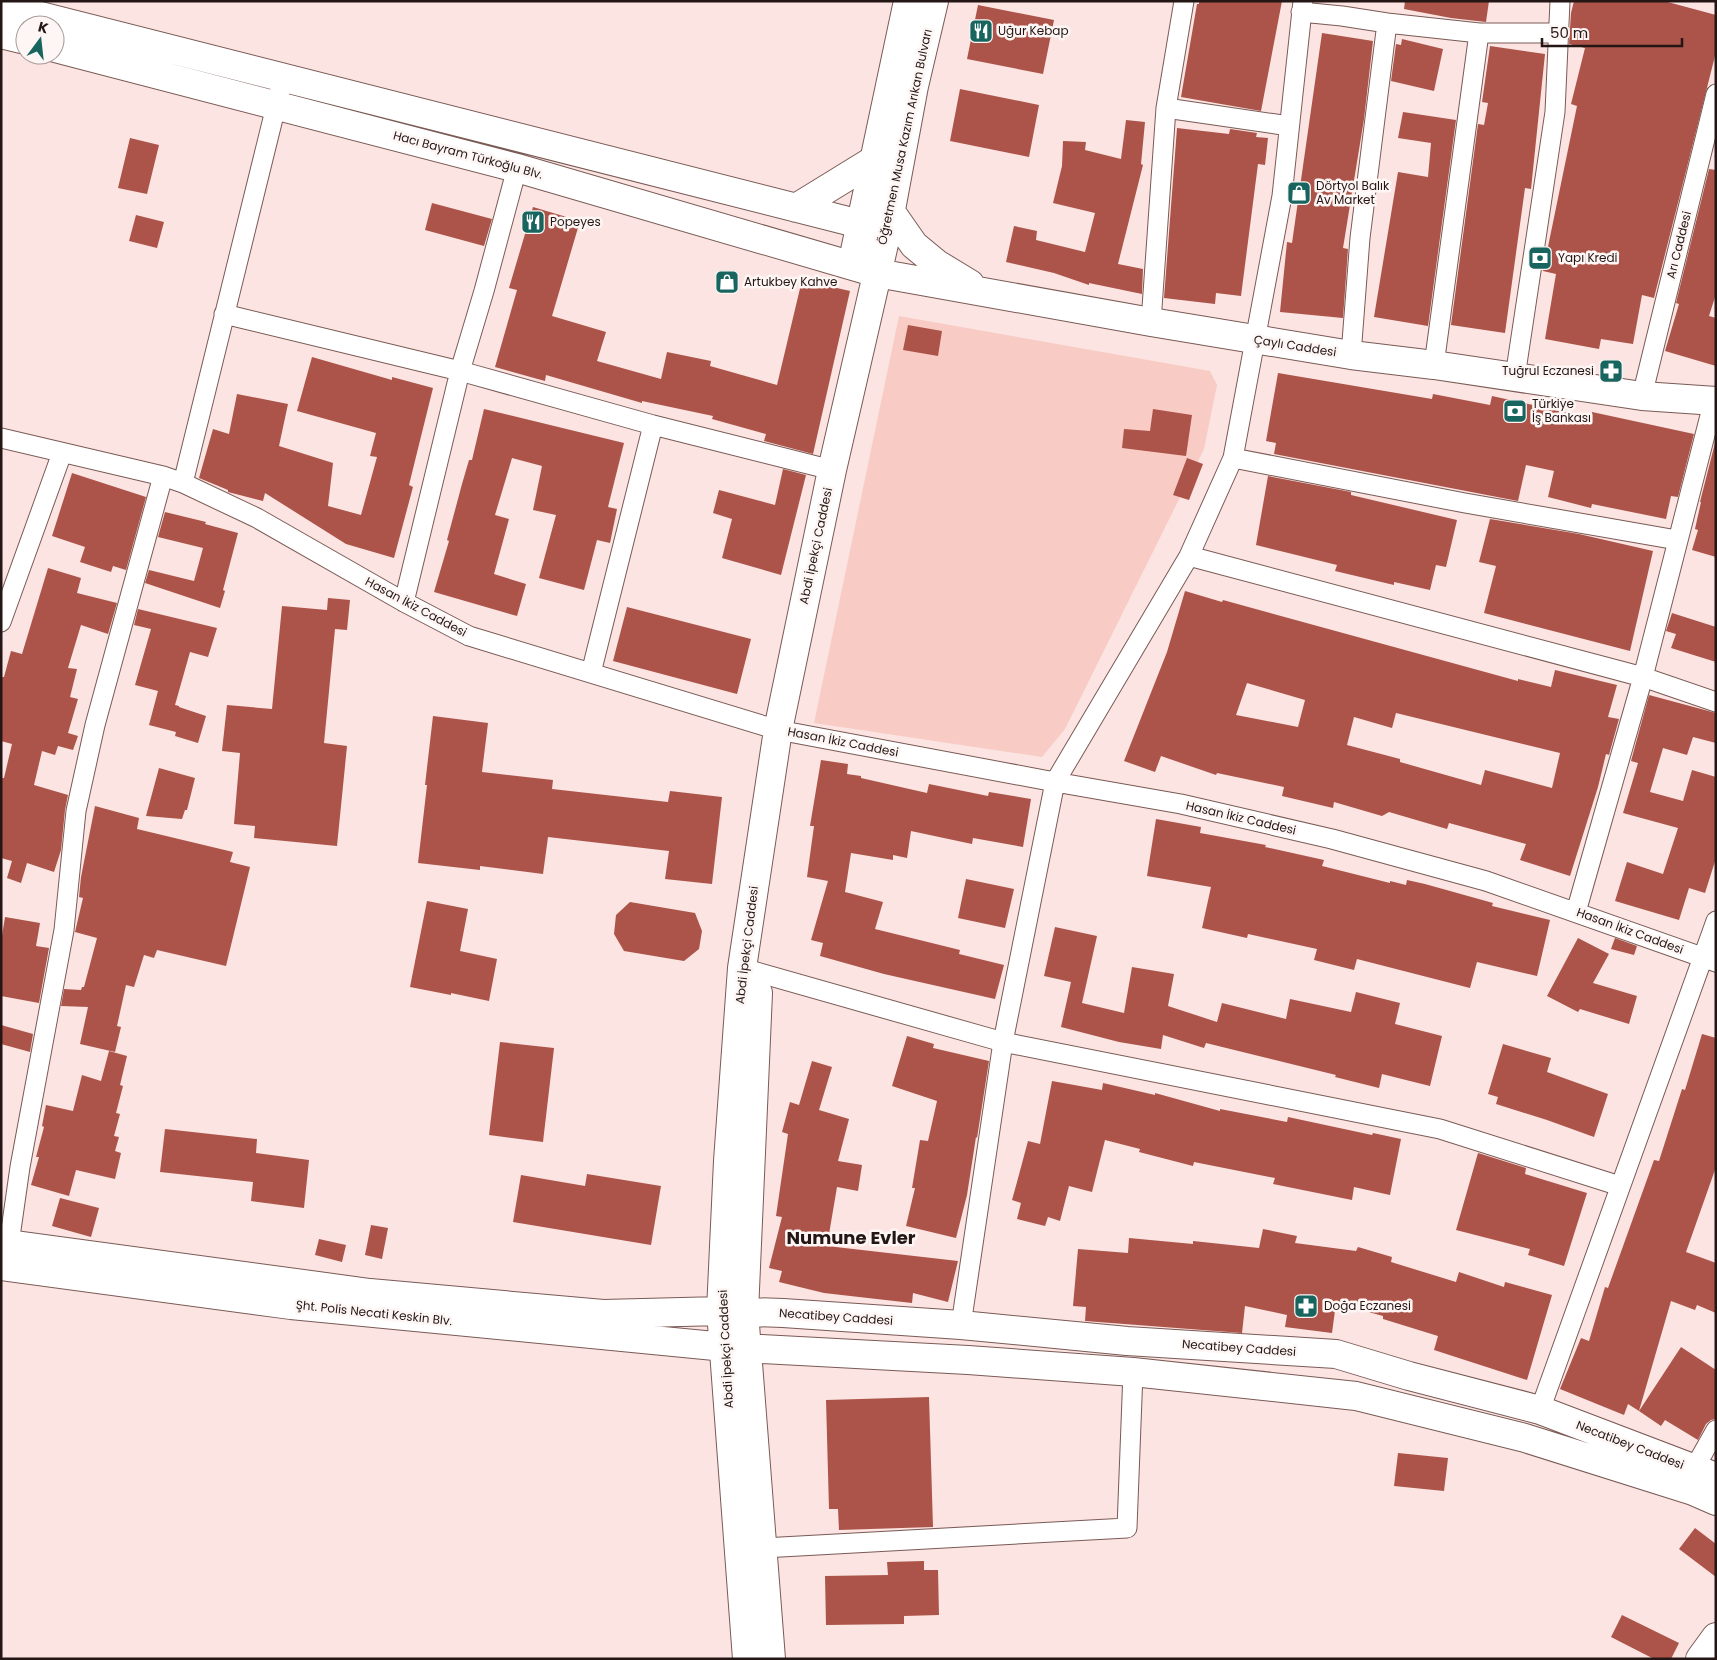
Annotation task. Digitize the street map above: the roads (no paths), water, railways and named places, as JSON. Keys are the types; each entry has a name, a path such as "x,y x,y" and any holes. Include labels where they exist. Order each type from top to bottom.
{"street":[{"name":"Öğretmen Musa Kazım Arıkan Bulvarı","path":"864,269 860,224 908,1"},
{"name":"Öğretmen Musa Kazım Arıkan Bulvarı","path":"864,269 891,212 914,86 934,1"},
{"path":"1151,322 1166,108 1184,1"},
{"path":"1515,377 1555,112 1560,1"},
{"path":"1,6 860,224"},
{"path":"961,1325 1003,1042 1055,782 1189,556 1233,458 1282,196 1302,7 1387,23 1479,33 1558,33"},
{"path":"1351,355 1360,238 1387,23"},
{"path":"1434,365 1479,33"},
{"path":"1,34 15,38"},
{"name":"Hacı Bayram Türkoğlu Blv.","path":"65,51 517,168 864,269"},
{"path":"183,482 283,78"},
{"name":"Arı Caddesi","path":"1642,396 1716,94"},
{"path":"1166,108 1289,126"},
{"path":"796,208 874,160"},
{"path":"404,602 460,371 517,168"},
{"path":"891,212 914,245 937,264 984,292"},
{"name":"Çaylı Caddesi","path":"864,269 1151,322 1351,355 1434,365 1642,396 1715,401"},
{"name":"Abdi İpekçi Caddesi","path":"771,1659 763,1548 733,1311 750,971 778,730 832,470 864,269"},
{"path":"224,314 460,371 653,425 832,470"},
{"path":"1576,912 1643,677 1677,540 1715,401"},
{"path":"591,673 653,425"},
{"name":"Hasan İkiz Caddesi","path":"1,438 183,482 257,518 404,602 469,636 778,730 1181,804 1332,839 1486,881 1709,960"},
{"path":"1,622 62,453"},
{"path":"1233,458 1465,503 1677,540"},
{"path":"4,1251 64,930 76,810 95,725 164,476"},
{"path":"1189,556 1643,677 1716,702"},
{"path":"1525,1438 1540,1410 1620,1186 1709,960 1716,921"},
{"path":"750,971 1003,1042 1440,1129 1620,1186"},
{"name":"Şht. Polis Necati Keskin Blv.","path":"4,1251 390,1295 603,1314 733,1311"},
{"name":"Şht. Polis Necati Keskin Blv.","path":"4,1251 291,1305 737,1348"},
{"name":"Necatibey Caddesi","path":"733,1311 961,1325 1127,1341 1336,1354 1409,1376 1540,1410 1705,1473"},
{"name":"Abdi İpekçi Caddesi","path":"737,1348 730,1442 746,1659"},
{"name":"Necatibey Caddesi","path":"737,1348 968,1360 1133,1372 1356,1396 1525,1438 1693,1491 1716,1501"},
{"path":"763,1548 1127,1528 1133,1372"},
{"path":"1705,1473 1716,1430"},
{"path":"1700,1659 1716,1637"}],"place":[{"name":"Uğur Kebap","path":"981,31"},
{"name":"Dörtyol Balık Av Market","path":"1299,193"},
{"name":"Popeyes","path":"533,222"},
{"name":"Yapı Kredi","path":"1540,258"},
{"name":"Artukbey Kahve","path":"727,282"},
{"name":"Tuğrul Eczanesi","path":"1611,371"},
{"name":"Türkiye İş Bankası","path":"1515,411"},
{"name":"Doğa Eczanesi","path":"1306,1306"}],"district":[{"name":"Numune Evler","path":"851,1238"}]}
